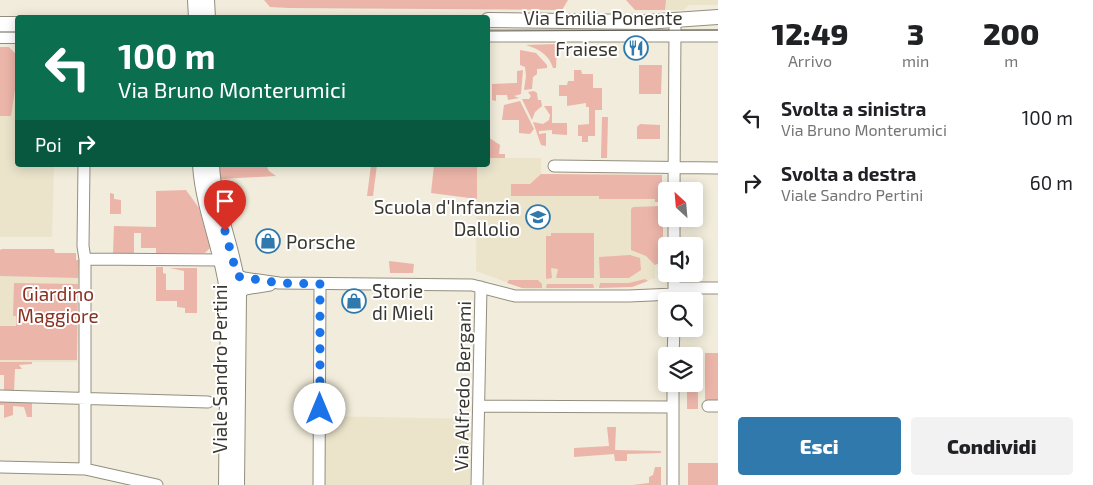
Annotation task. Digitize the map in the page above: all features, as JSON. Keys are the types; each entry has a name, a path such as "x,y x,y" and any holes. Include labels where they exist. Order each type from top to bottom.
{"main road":[{"path":"195,0 196,15"},
{"path":"207,0 208,15"},
{"name":"Via Emilia Ponente","path":"490,20 675,21 718,17"},
{"path":"0,24 15,24"},
{"path":"0,36 15,36"},
{"name":"Viale Sandro Pertini","path":"200,167 205,199 221,260 228,307 226,485"},
{"name":"Viale Sandro Pertini","path":"212,167 216,196 237,275 239,294 237,485"}],"street":[{"path":"674,182 675,21"},
{"name":"Via Emilia Ponente","path":"490,36 718,36"},
{"path":"554,166 718,168"},
{"path":"84,167 84,469"},
{"path":"85,259 221,260"},
{"path":"237,275 244,278 279,283 481,287 515,296 658,295"},
{"path":"239,294 245,289 279,283"},
{"path":"319,485 320,284"},
{"name":"Via Alfredo Bergami","path":"478,485 481,287"},
{"path":"689,292 718,288"},
{"path":"672,485 673,392"},
{"path":"0,396 208,402"},
{"path":"479,406 673,407"},
{"path":"0,467 84,469 157,485"}],"shaded area":[{"path":"626,0 718,0 718,5 689,5 684,10 635,10"},
{"path":"0,47 9,47 15,53 15,167 54,167 52,237 0,237"},
{"name":"Scuola d'Infanzia Dallolio","path":"490,158 541,158 541,174 656,175 655,206 658,206 658,228 663,228 663,237 658,237 658,264 655,265 655,278 632,287 525,289 476,271 477,167 490,167"},
{"path":"0,259 79,260 77,362 0,362"},
{"path":"325,416 472,419 470,485 324,485"}],"green space":[{"path":"264,0 568,0 562,10 289,8 270,7"},
{"path":"626,0 666,0 665,10 635,10"},
{"path":"557,44 556,68 553,68 549,59 542,53 526,45"},
{"path":"0,47 9,47 15,53 15,90 11,116 0,116"},
{"path":"520,50 536,53 547,65 547,68 537,69 537,74 533,77 532,89 524,90 526,76 525,67 520,65"},
{"path":"639,65 662,65 661,94 639,94"},
{"path":"523,70 521,94 514,96 519,98 508,100 507,95 496,95 496,101 492,100 492,84 517,83 517,71"},
{"path":"574,70 581,70 582,74 593,74 593,88 602,88 602,110 595,110 595,136 588,136 588,142 582,142 582,136 578,136 578,125 589,124 589,107 586,107 586,103 567,106 567,96 559,96 559,85 567,85 568,81 574,81"},
{"path":"534,91 537,93 538,100 541,100 542,106 535,112 532,120 522,99 529,99 531,96 528,92"},
{"path":"520,101 534,129 530,134 519,133 519,120 502,120 504,105"},
{"path":"544,106 552,106 552,123 567,123 567,135 552,134 552,130 539,131 539,134 546,133 546,146 541,145 533,122 543,124 549,120 550,115"},
{"path":"602,117 608,117 607,158 601,158"},
{"path":"640,124 660,125 660,139 637,139 637,127"},
{"path":"490,138 500,145 499,154 505,154 505,158 490,158"},
{"path":"219,167 267,167 276,176 220,179"},
{"path":"371,167 377,167 373,196 367,196"},
{"path":"434,167 477,167 477,199 431,193"},
{"path":"541,174 662,175 662,182 658,182 658,202 655,202 655,199 599,199 599,196 511,196 511,184 530,184"},
{"path":"186,190 199,208 210,248 205,253 156,253 156,248 141,248 141,233 134,233 134,253 113,253 114,226 156,227 156,191"},
{"path":"110,193 114,194 114,199 121,200 121,214 110,214"},
{"path":"658,206 658,228 663,228 663,237 658,237 658,264 655,265 646,256 631,250 631,209 633,207"},
{"path":"551,233 594,233 594,278 556,278 558,269 551,268 552,278 546,279 546,236 551,236"},
{"path":"54,249 55,253 76,253 76,260 79,260 78,278 0,276 0,250"},
{"path":"630,255 640,258 641,270 629,278 600,278 599,257"},
{"path":"389,261 414,264 413,273 390,273"},
{"path":"156,267 163,267 163,273 166,274 166,290 184,290 184,271 170,268 197,268 197,313 185,313 185,308 177,307 177,301 156,301"},
{"path":"645,279 648,281 632,287 599,288 600,283 629,283"},
{"path":"509,280 538,280 542,284 542,288 522,288 507,283"},
{"name":"Giardino Maggiore","path":"14,283 78,284 77,360 0,360 0,326 16,326 16,316 13,316"},
{"path":"547,284 593,284 594,288 546,288"},
{"path":"705,353 718,353 718,400 705,400"},
{"path":"0,362 32,362 32,364 19,365 22,369 15,369 14,392 4,392 4,375 0,375"},
{"path":"687,392 698,392 698,409 687,409"},
{"path":"0,400 32,400 32,417 27,417 24,407 13,406 13,415 4,418 4,405 0,405"},
{"path":"607,427 616,427 615,450 661,451 661,453 627,454 627,461 615,461 614,454 574,457 574,448 609,446"},
{"path":"688,463 718,463 718,485 688,485"},
{"path":"655,467 661,467 661,485 632,485 649,483 649,477 653,475"}],"tram line":[{"path":"490,31 718,30"},
{"path":"0,32 15,32"}],"place":[{"name":"Fraiese","path":"636,48"},
{"name":"Scuola d'Infanzia Dallolio","path":"538,217"},
{"name":"Porsche","path":"268,241"},
{"name":"Storie di Mieli","path":"354,301"}],"route":[{"path":"225,231 237,275 240,277 279,283 320,284 320,409"}]}
